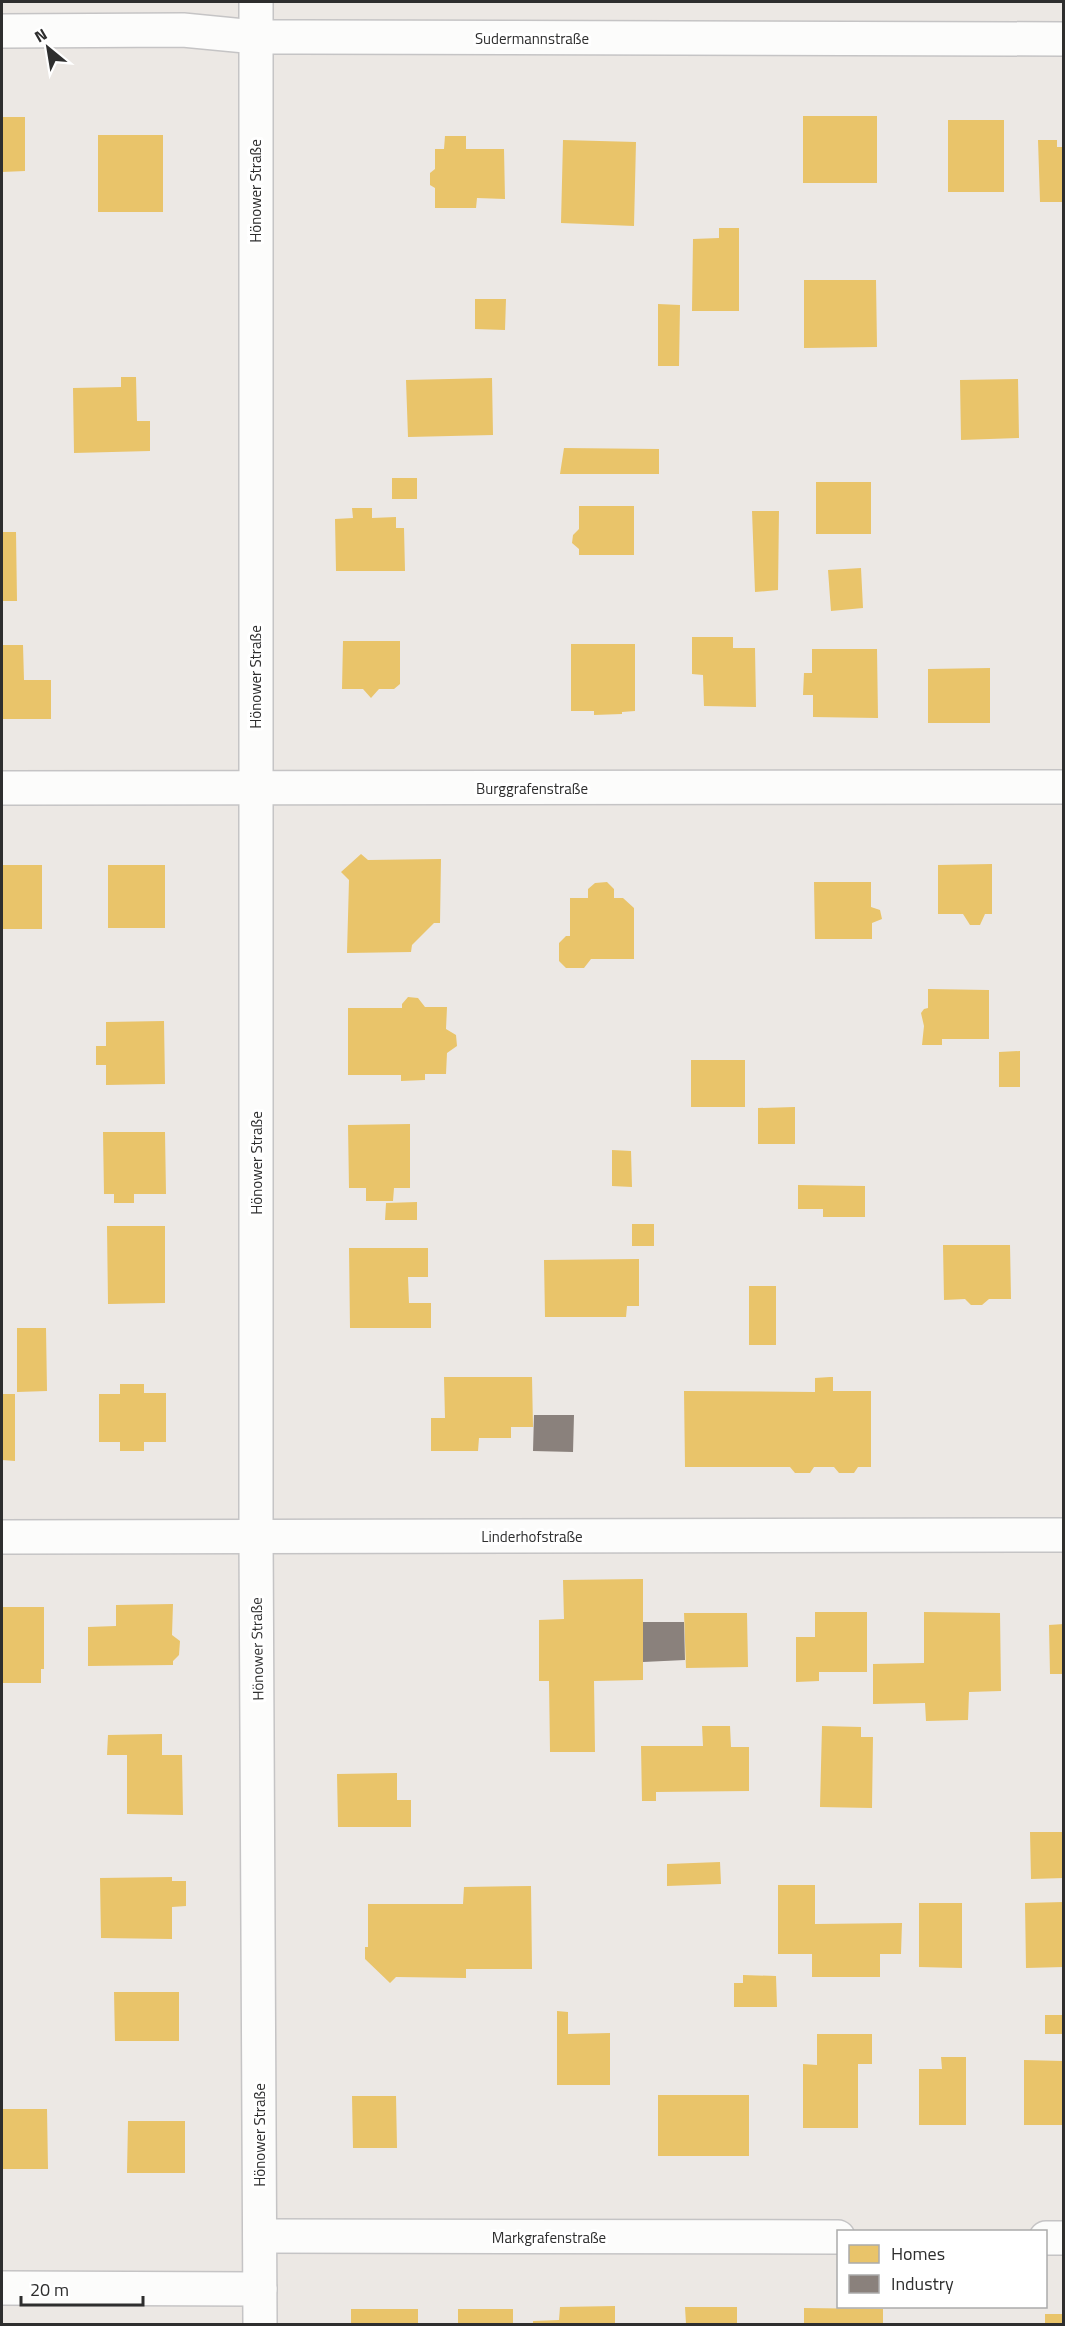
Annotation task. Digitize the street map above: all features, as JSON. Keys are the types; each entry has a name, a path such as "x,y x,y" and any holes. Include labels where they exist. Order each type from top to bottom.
{"street":[{"name":"Hönower Straße","path":"256,2 256,1537 260,2325"},
{"name":"Sudermannstraße","path":"2,31 183,30 255,37 1064,39"},
{"name":"Burggrafenstraße","path":"2,788 1064,788"},
{"name":"Linderhofstraße","path":"2,1536 1064,1535"},
{"name":"Markgrafenstraße","path":"260,2236 837,2237"},
{"path":"1047,2238 1064,2238"},
{"path":"2,2288 260,2289"}],"building: Homes":[{"path":"803,116 877,116 877,183 803,183"},
{"path":"2,117 25,117 25,171 2,172"},
{"path":"948,120 1004,120 1004,192 948,192"},
{"path":"98,135 163,135 163,212 98,212"},
{"path":"445,136 466,136 466,149 504,149 505,199 477,198 476,208 435,208 435,188 430,185 430,173 435,169 435,149 444,149"},
{"path":"563,140 636,142 634,226 561,223"},
{"path":"1038,140 1057,140 1057,147 1064,147 1064,202 1040,202"},
{"path":"719,228 739,228 739,311 692,311 693,239 719,238"},
{"path":"804,280 876,280 877,347 804,348"},
{"path":"475,299 506,299 505,330 475,329"},
{"path":"658,304 680,305 679,366 658,366"},
{"path":"121,377 136,377 137,421 150,421 150,451 74,453 73,388 121,387"},
{"path":"492,378 493,435 408,437 406,380"},
{"path":"1018,379 1019,438 961,440 960,380"},
{"path":"564,448 659,449 659,474 560,474"},
{"path":"392,478 417,478 417,499 392,499"},
{"path":"816,482 871,482 871,534 816,534"},
{"path":"579,506 634,506 634,555 579,555 579,549 572,543 573,535 579,529"},
{"path":"352,508 372,508 372,518 396,517 396,528 404,528 405,571 336,571 335,519 353,518"},
{"path":"752,511 779,511 778,590 755,592"},
{"path":"2,532 16,532 17,601 2,601"},
{"path":"861,568 863,608 831,611 828,570"},
{"path":"692,637 733,637 733,648 755,648 756,707 704,706 703,675 692,674"},
{"path":"343,641 400,641 400,684 394,689 379,689 371,698 363,689 342,689"},
{"path":"571,644 635,644 635,711 594,715 594,711 571,711"},
{"path":"2,645 23,645 24,680 51,680 51,719 2,719"},
{"path":"812,649 877,649 878,718 813,717 813,695 803,695 804,673 812,673"},
{"path":"990,668 990,723 928,723 928,669"},
{"path":"361,854 368,860 441,859 440,923 434,923 412,945 411,952 347,953 349,880 341,872"},
{"path":"992,864 992,914 985,914 980,925 970,925 963,914 938,914 938,865"},
{"path":"2,865 42,865 42,929 2,929"},
{"path":"108,865 165,865 165,928 108,928"},
{"path":"607,882 614,889 614,898 623,898 634,908 634,959 591,959 584,968 566,968 559,961 559,943 566,936 570,936 570,898 588,898 588,889 595,883"},
{"path":"814,882 871,882 871,907 880,910 882,919 872,923 872,939 815,939"},
{"path":"928,989 989,990 989,1039 942,1039 942,1045 922,1045 924,1026 921,1013 928,1008"},
{"path":"408,997 418,998 425,1007 447,1007 446,1029 456,1035 457,1046 447,1053 446,1074 425,1074 425,1080 401,1081 401,1075 348,1075 348,1008 402,1008 402,1004"},
{"path":"164,1021 165,1084 106,1085 106,1065 96,1065 96,1046 106,1046 106,1022"},
{"path":"1020,1051 1020,1087 999,1087 999,1052"},
{"path":"691,1060 745,1060 745,1107 691,1107"},
{"path":"795,1107 795,1144 758,1144 758,1108"},
{"path":"410,1124 410,1188 394,1188 393,1201 366,1201 366,1188 349,1188 348,1125"},
{"path":"103,1132 165,1132 166,1194 134,1194 134,1203 114,1203 114,1194 104,1194"},
{"path":"612,1150 631,1151 632,1187 612,1186"},
{"path":"798,1185 865,1186 865,1217 823,1217 823,1209 798,1209"},
{"path":"417,1202 417,1220 385,1220 386,1203"},
{"path":"632,1224 654,1224 654,1246 632,1246"},
{"path":"107,1226 165,1226 165,1303 108,1304"},
{"path":"943,1245 1010,1245 1011,1299 989,1299 982,1305 971,1305 965,1299 944,1300"},
{"path":"349,1248 428,1248 428,1277 408,1277 409,1303 431,1303 431,1328 350,1328"},
{"path":"639,1259 639,1306 627,1306 626,1317 545,1317 544,1260"},
{"path":"749,1286 776,1286 776,1345 749,1345"},
{"path":"17,1328 46,1328 47,1391 17,1392"},
{"path":"444,1377 532,1377 533,1427 511,1427 511,1438 479,1438 478,1451 431,1451 431,1418 445,1418"},
{"path":"833,1377 833,1391 871,1391 871,1467 858,1467 854,1473 839,1473 834,1467 814,1467 810,1473 795,1473 790,1467 685,1467 684,1391 815,1392 815,1378"},
{"path":"120,1384 144,1384 144,1393 166,1393 166,1442 144,1442 144,1451 120,1451 120,1442 99,1442 99,1394 120,1394"},
{"path":"2,1394 15,1394 15,1461 2,1460"},
{"path":"643,1579 643,1680 594,1681 595,1752 550,1752 549,1681 539,1681 539,1620 564,1619 563,1580"},
{"path":"173,1604 172,1635 180,1641 179,1655 173,1661 173,1665 88,1666 88,1627 116,1626 116,1605"},
{"path":"2,1607 44,1607 44,1669 41,1669 41,1683 2,1683"},
{"path":"815,1612 867,1612 867,1672 819,1672 819,1681 796,1682 796,1637 815,1637"},
{"path":"924,1612 1000,1613 1001,1691 969,1692 968,1720 926,1721 925,1703 873,1704 873,1664 924,1663"},
{"path":"684,1613 747,1613 748,1667 686,1668"},
{"path":"1064,1624 1064,1674 1050,1674 1049,1625"},
{"path":"702,1726 730,1726 731,1747 749,1747 749,1791 656,1792 656,1801 642,1801 641,1746 703,1746"},
{"path":"822,1726 861,1727 861,1737 873,1737 872,1808 820,1807"},
{"path":"162,1734 162,1755 182,1755 183,1815 127,1814 127,1755 107,1755 108,1735"},
{"path":"397,1773 397,1800 411,1800 411,1827 338,1827 337,1774"},
{"path":"1030,1832 1064,1832 1064,1878 1031,1879"},
{"path":"720,1862 721,1884 667,1886 667,1864"},
{"path":"172,1877 172,1881 186,1881 186,1906 172,1907 172,1939 101,1938 100,1878"},
{"path":"778,1885 815,1885 815,1924 902,1923 901,1954 880,1954 880,1977 812,1977 812,1954 778,1954"},
{"path":"531,1886 532,1969 466,1969 466,1978 396,1977 390,1983 365,1959 365,1947 368,1947 368,1904 463,1904 464,1887"},
{"path":"1064,1902 1064,1967 1026,1968 1025,1903"},
{"path":"919,1903 962,1903 962,1968 919,1967"},
{"path":"743,1975 776,1976 777,2007 734,2007 734,1983 743,1983"},
{"path":"114,1992 179,1992 179,2041 115,2041"},
{"path":"557,2011 568,2012 568,2034 610,2033 610,2085 557,2085"},
{"path":"1045,2015 1064,2015 1064,2034 1045,2034"},
{"path":"817,2034 872,2034 872,2064 858,2064 858,2128 803,2128 803,2064 817,2065"},
{"path":"941,2057 966,2057 966,2125 919,2125 919,2069 942,2069"},
{"path":"1024,2060 1064,2061 1064,2125 1024,2125"},
{"path":"658,2095 749,2095 749,2156 658,2156"},
{"path":"352,2096 396,2096 397,2148 353,2148"},
{"path":"2,2109 47,2109 48,2169 2,2169"},
{"path":"128,2121 185,2121 185,2173 127,2173"},
{"path":"615,2306 615,2324 533,2324 533,2321 559,2320 560,2307"},
{"path":"685,2307 737,2307 737,2324 686,2324"},
{"path":"804,2308 883,2309 883,2324 804,2324"},
{"path":"351,2309 418,2309 418,2324 351,2324"},
{"path":"458,2309 513,2309 513,2324 458,2324"},
{"path":"1045,2314 1064,2314 1064,2324 1045,2324"}],"building: Industry":[{"path":"534,1415 574,1415 573,1452 533,1451"},
{"path":"643,1622 684,1622 685,1660 643,1662"}]}
